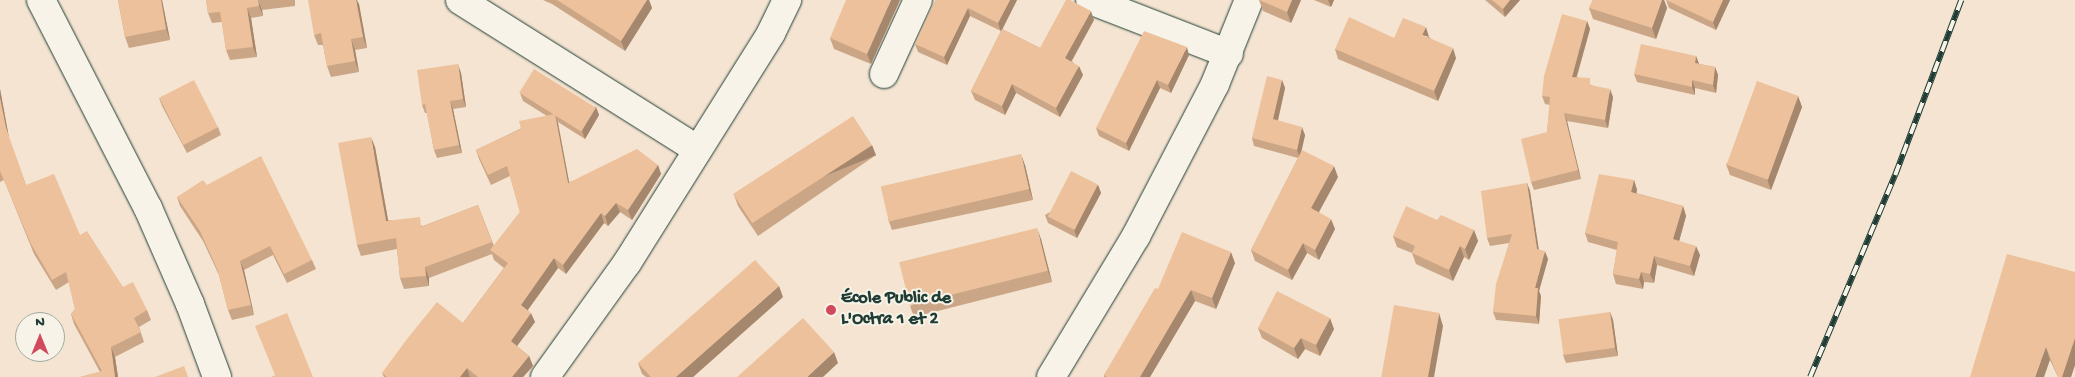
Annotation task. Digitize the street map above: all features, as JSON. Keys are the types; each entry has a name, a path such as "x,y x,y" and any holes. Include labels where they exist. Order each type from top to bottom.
{"street":[{"path":"41,0 148,208 190,304 217,377"},
{"path":"460,0 698,150"},
{"path":"545,377 627,262 698,150 788,0"},
{"path":"884,74 918,0"},
{"path":"1090,0 1229,54"},
{"path":"1051,377 1136,236 1229,54 1249,0"}],"building":[{"path":"118,0 161,0 166,29 125,37"},
{"path":"206,0 258,0 259,6 247,8 253,47 226,50 220,12 208,13"},
{"path":"308,0 356,0 363,37 351,39 355,61 327,66 321,33 314,35"},
{"path":"557,0 647,0 621,41"},
{"path":"846,0 891,0 867,54 830,38"},
{"path":"936,0 1010,0 998,23 968,8 944,57 915,44"},
{"path":"1066,0 1070,0 1091,11 1065,58 1079,66 1056,108 1012,84 1002,106 971,91 1002,29 1040,48"},
{"path":"1259,0 1292,0 1287,12"},
{"path":"1492,0 1510,0 1503,9"},
{"path":"1593,0 1662,0 1652,28 1589,8"},
{"path":"1666,0 1723,0 1713,22"},
{"path":"1562,14 1587,21 1572,77 1590,78 1590,85 1610,89 1605,120 1564,113 1578,170 1531,182 1521,139 1547,132 1550,97 1542,96 1544,76"},
{"path":"1349,17 1394,38 1403,18 1426,27 1422,35 1453,48 1434,91 1335,49"},
{"path":"1144,31 1187,47 1168,85 1157,80 1126,143 1096,128"},
{"path":"1641,44 1696,56 1695,63 1715,67 1713,85 1692,80 1692,87 1634,74"},
{"path":"458,64 463,99 450,101 459,145 434,150 425,104 422,105 417,70"},
{"path":"534,69 596,108 581,131 519,93"},
{"path":"1267,76 1282,80 1273,119 1302,127 1297,150 1252,138"},
{"path":"194,80 218,127 183,145 159,98"},
{"path":"1757,81 1798,96 1768,180 1727,165"},
{"path":"0,98 6,128 26,185 54,174 80,235 87,231 123,287 133,282 147,310 134,318 141,332 111,347 115,377 80,377 102,371 71,314 75,309 66,272 52,280 31,244 0,171"},
{"path":"555,114 568,183 637,149 658,165 628,210 616,203 605,216 601,213 563,265 554,258 521,305 531,313 511,341 529,356 512,377 478,377 467,368 460,377 387,377 382,373 437,302 463,323 508,263 490,250 520,212 507,166 488,175 476,150 521,129 519,121"},
{"path":"853,116 872,145 752,223 733,194"},
{"path":"371,137 386,221 420,217 421,227 478,205 492,242 425,267 426,276 400,278 396,238 357,245 338,143"},
{"path":"1302,150 1334,166 1311,208 1331,219 1315,250 1303,243 1288,270 1251,250"},
{"path":"1021,154 1029,189 889,221 881,186"},
{"path":"261,156 312,260 284,274 270,246 240,261 251,305 228,310 218,271 200,231 177,197 203,180 207,185"},
{"path":"1071,171 1098,185 1075,230 1048,216"},
{"path":"1599,174 1634,180 1631,192 1683,206 1673,239 1696,246 1690,266 1654,256 1650,274 1641,272 1639,279 1613,274 1618,242 1585,233"},
{"path":"1527,183 1537,249 1545,251 1535,288 1538,288 1536,316 1493,312 1496,284 1512,234 1487,238 1481,191"},
{"path":"1406,206 1437,220 1441,215 1474,230 1465,249 1460,246 1449,270 1412,253 1415,246 1393,236"},
{"path":"1037,228 1048,271 910,305 899,262"},
{"path":"1182,232 1231,252 1212,298 1191,290 1140,377 1107,377 1104,375 1155,288 1158,289"},
{"path":"2007,254 2075,272 2075,338 2062,377 2058,377 2046,347 2035,377 1970,377"},
{"path":"755,260 779,286 676,377 651,377 638,363"},
{"path":"1277,291 1330,318 1316,345 1301,338 1294,348 1258,328"},
{"path":"1394,305 1439,313 1428,377 1381,377"},
{"path":"1610,312 1615,348 1564,355 1559,319"},
{"path":"287,313 313,377 271,377 275,375 255,326"},
{"path":"803,318 834,352 807,377 737,377"},
{"path":"184,366 188,377 155,377"}],"railway":[{"path":"1810,377 1895,175 1961,0"}],"place":[{"name":"École Public de L'Octra 1 et 2","path":"831,310"}]}
